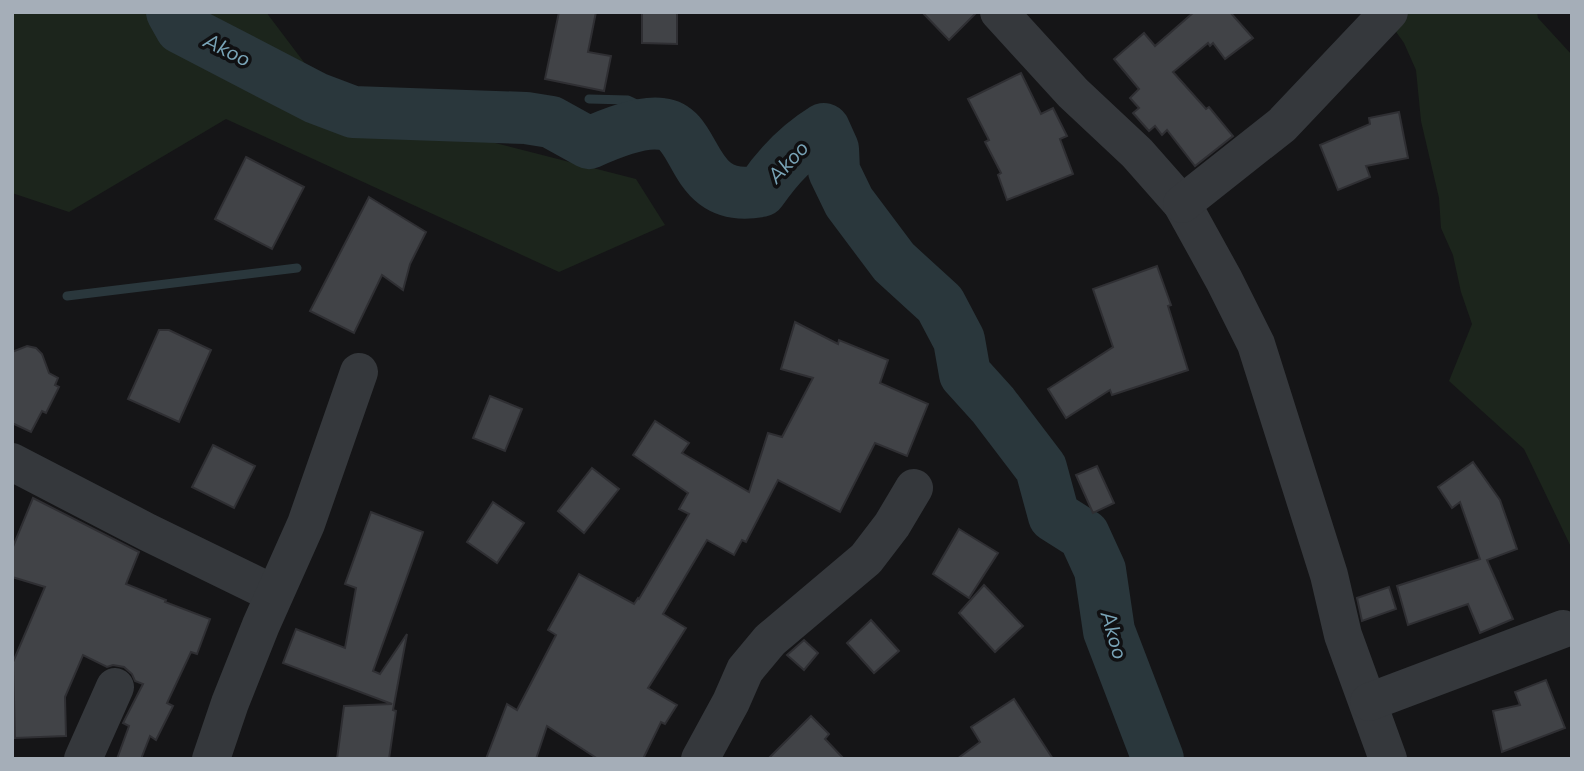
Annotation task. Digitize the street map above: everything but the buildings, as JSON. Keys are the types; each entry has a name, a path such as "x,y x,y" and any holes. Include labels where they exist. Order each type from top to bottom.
{"street":[{"path":"999,12 1073,93 1137,153 1182,204 1224,280 1256,344 1329,575 1343,635 1388,759"},
{"path":"1182,204 1282,125 1388,12"},
{"path":"211,759 230,703 274,594 306,524 359,372"},
{"path":"12,462 274,594"},
{"path":"700,759 745,670 769,640 866,559 892,525 914,488"},
{"path":"1368,702 1563,629"},
{"path":"83,759 115,687"}],"shaded area":[{"path":"12,12 266,12 334,102 636,179 665,225 559,272 226,119 69,212 12,193"},
{"path":"1382,12 1537,12 1538,18 1572,55 1572,549 1524,449 1449,381 1472,324 1461,292 1453,255 1441,228 1439,198 1421,121 1416,70 1404,43"}],"waterway":[{"name":"Akoo","path":"172,12 181,28 316,98 353,112 526,118 551,122 589,143 635,126 662,124 674,129 683,138 708,177 720,187 738,192 761,191 789,157 824,129 833,149 834,171 849,202 894,262 940,304 959,340 965,374 993,405 1041,468 1054,516 1084,535 1100,570 1109,631 1158,759"},
{"path":"589,99 628,100 645,108 659,108 662,124"},
{"path":"67,296 297,268"}]}
